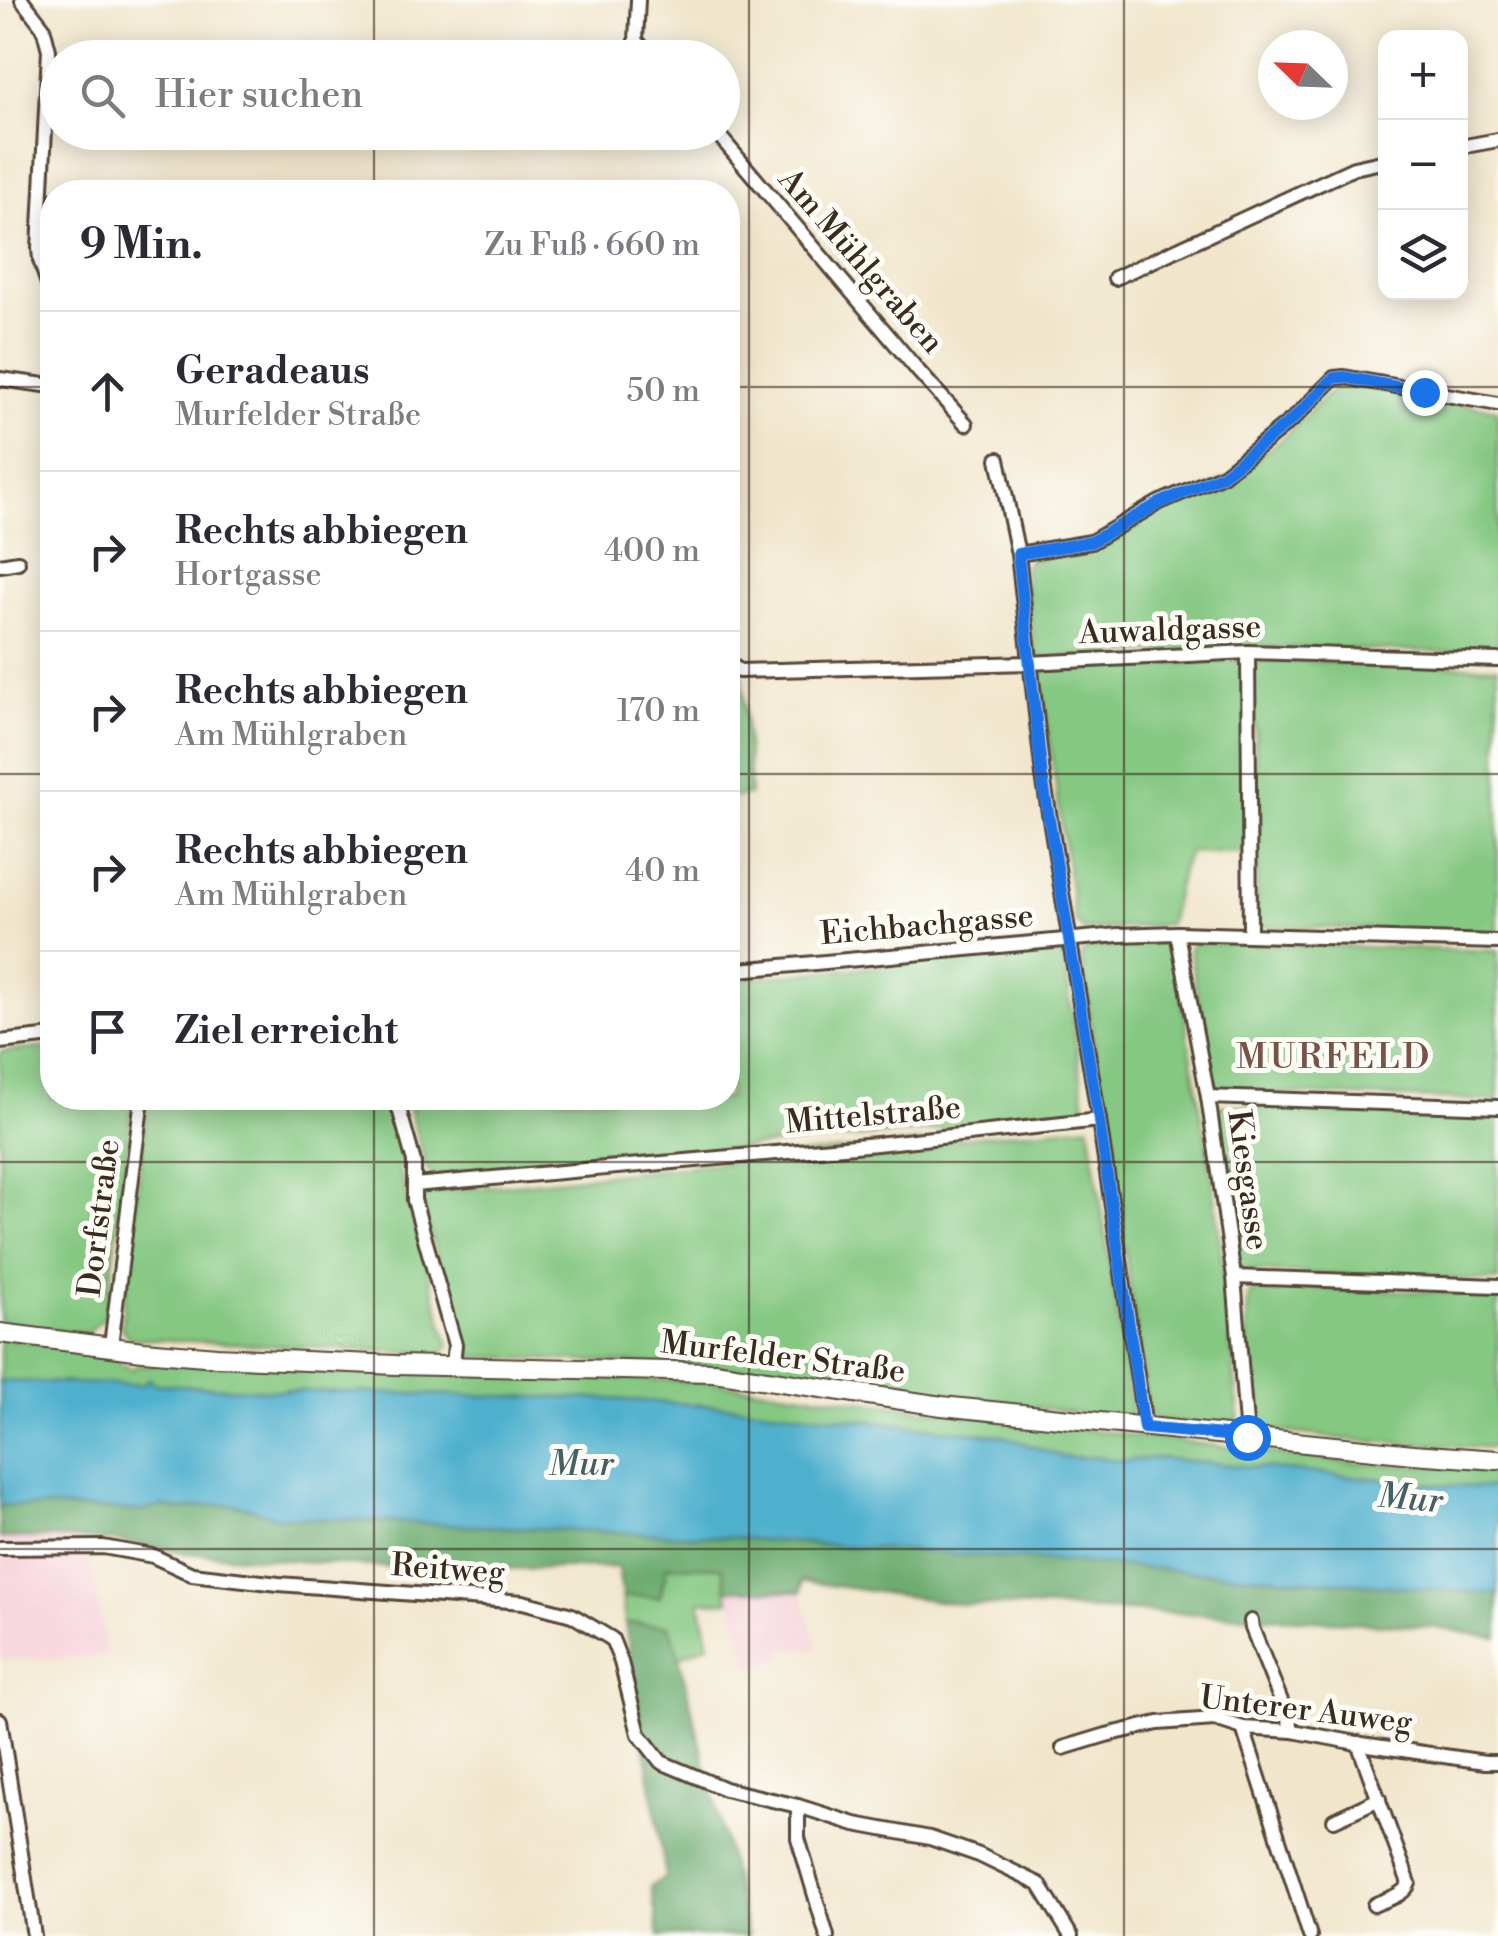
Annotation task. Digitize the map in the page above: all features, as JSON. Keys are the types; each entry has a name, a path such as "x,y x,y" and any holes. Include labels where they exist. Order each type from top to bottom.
{"street":[{"path":"22,0 43,27 46,40"},
{"path":"636,40 638,0"},
{"path":"1468,146 1498,140"},
{"path":"47,150 47,180"},
{"name":"Am Mühlgraben","path":"731,150 966,424"},
{"path":"1115,278 1354,168 1378,163"},
{"path":"1018,554 1091,542 1158,504 1223,475 1294,418 1334,378 1498,404"},
{"path":"0,380 40,385"},
{"path":"998,459 1018,554 1042,776 1099,1120 1144,1428"},
{"path":"0,565 18,562"},
{"path":"1248,652 1250,936"},
{"name":"Auwaldgasse","path":"740,671 1248,652 1498,660"},
{"name":"Eichbachgasse","path":"740,970 1070,939 1177,933 1498,942"},
{"name":"Kiesgasse","path":"1177,933 1208,1097 1234,1276 1247,1437"},
{"path":"0,1042 40,1037"},
{"path":"1208,1097 1498,1107"},
{"name":"Dorfstraße","path":"111,1345 140,1110"},
{"path":"399,1110 414,1162 414,1200 454,1345 453,1365"},
{"name":"Mittelstraße","path":"414,1185 878,1144 1099,1120"},
{"path":"1234,1276 1498,1286"},
{"name":"Murfelder Straße","path":"0,1333 218,1357 714,1372 942,1406 1498,1460"},
{"name":"Reitweg","path":"0,1548 103,1547 154,1556 192,1574 523,1602 572,1614 612,1640 640,1734 660,1762 725,1789 855,1824 930,1838 979,1855 1039,1884 1071,1936"},
{"path":"1252,1621 1293,1731"},
{"path":"0,1720 34,1936"},
{"name":"Unterer Auweg","path":"1063,1748 1158,1722 1216,1720 1243,1728 1293,1731 1492,1762 1498,1774"},
{"path":"1243,1728 1310,1936"},
{"path":"1358,1743 1409,1883 1400,1894 1374,1904"},
{"path":"1334,1820 1379,1799"},
{"path":"798,1806 798,1838 827,1936"}],"shaded area":[{"path":"0,1538 88,1539 107,1657 0,1660"},
{"path":"727,1590 801,1592 818,1649 783,1649 784,1657 752,1668"}],"green space":[{"path":"1345,383 1498,410 1498,653 1257,647 1036,658 1024,568 1030,560 1086,549 1229,478 1277,443 1332,390"},
{"path":"740,658 741,658 750,794 740,796"},
{"path":"1239,660 1246,676 1246,853 1190,852 1182,867 1169,924 1084,931 1075,921 1040,675 1045,669"},
{"path":"1256,660 1498,667 1498,933 1261,926 1257,920 1252,723 1251,667"},
{"path":"1162,942 1173,947 1214,1188 1239,1416 1231,1429 1155,1420 1148,1409 1081,956 1087,948"},
{"path":"1195,942 1498,951 1498,1101 1214,1091 1189,948"},
{"path":"1056,950 1064,957 1085,1107 1075,1114 946,1129 434,1176 427,1170 410,1110 740,1110 740,979"},
{"path":"40,1048 40,1110 131,1110 106,1316 87,1333 0,1326 0,1052"},
{"path":"1220,1105 1498,1114 1498,1281 1243,1271 1236,1264 1215,1111"},
{"path":"147,1110 393,1110 405,1152 399,1169 449,1346 441,1354 129,1338 121,1328"},
{"path":"1089,1125 1132,1412 1129,1419 927,1397 875,1385 718,1367 464,1356 421,1200 427,1193"},
{"path":"1262,1285 1498,1295 1498,1448 1361,1441 1261,1429 1250,1402 1246,1346 1248,1296"},
{"path":"0,1338 112,1352 120,1364 133,1369 138,1365 152,1366 154,1357 709,1382 1344,1462 1498,1470 1498,1488 1157,1458 1122,1461 1063,1457 1003,1436 752,1408 608,1399 264,1390 154,1384 149,1379 143,1385 0,1381"},
{"path":"0,1505 142,1511 164,1506 180,1510 240,1505 276,1517 709,1536 1498,1594 1498,1638 1430,1627 959,1604 802,1581 801,1592 727,1589 722,1567 667,1566 660,1597 622,1596 618,1567 429,1570 185,1553 93,1540 0,1538"},
{"path":"666,1566 723,1567 729,1601 700,1602 709,1644 679,1657 668,1626 625,1623 622,1596 660,1597"},
{"path":"625,1623 669,1626 748,1936 659,1936 651,1886 666,1877"}],"water":[{"name":"Mur","path":"149,1379 154,1384 264,1390 608,1399 752,1408 1003,1436 1063,1457 1122,1461 1156,1458 1498,1488 1498,1594 709,1536 276,1517 240,1505 179,1510 164,1506 142,1511 0,1505 0,1381 143,1385"}],"district":[{"name":"MURFELD","path":"1334,1057"}],"route":[{"path":"1247,1437 1144,1428 1099,1120 1042,776 1018,554 1091,542 1158,504 1223,475 1294,418 1334,378 1424,392"}]}
